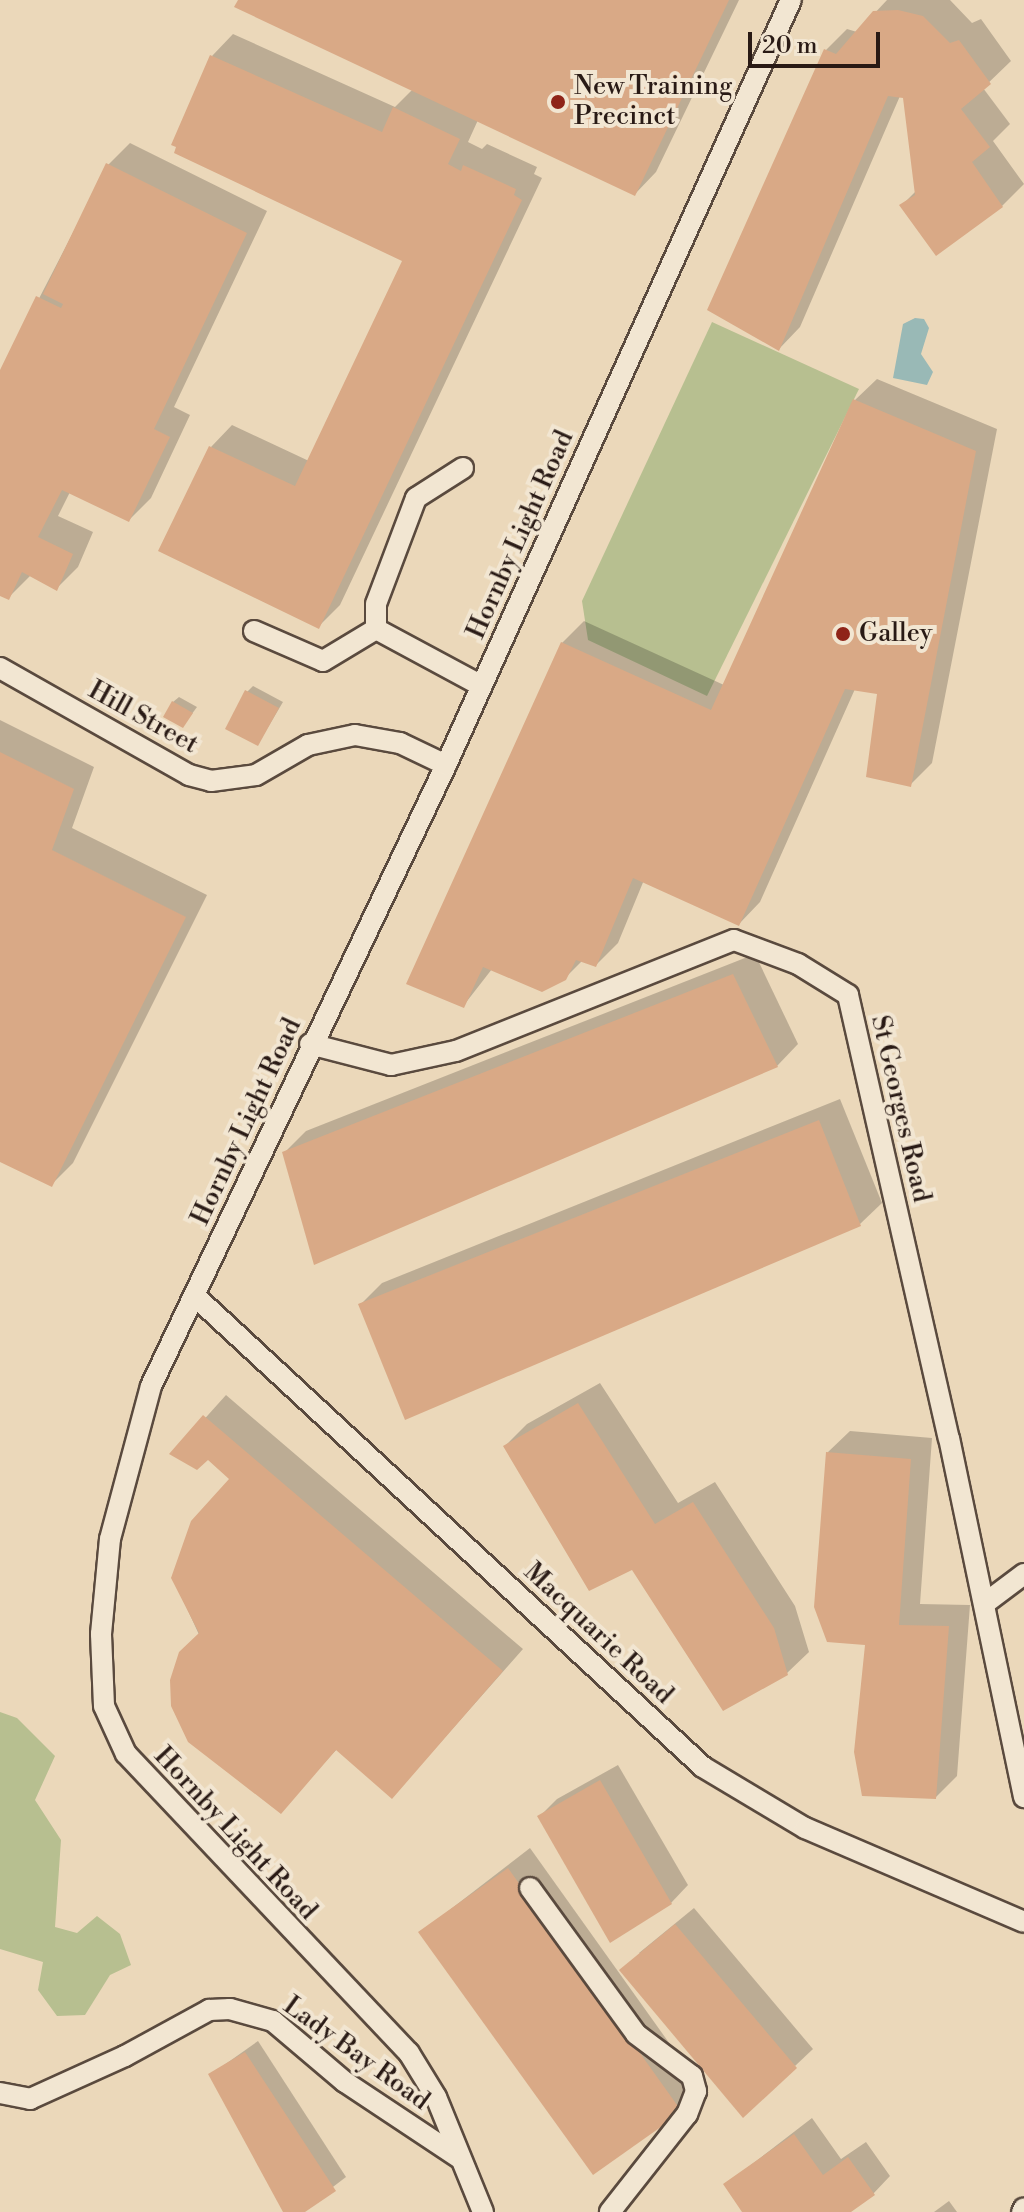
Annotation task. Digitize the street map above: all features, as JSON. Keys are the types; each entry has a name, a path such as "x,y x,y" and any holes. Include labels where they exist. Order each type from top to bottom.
{"lane":[{"name":"Hornby Light Road","path":"483,2212 436,2097 409,2053 145,1779 126,1754 104,1706 101,1634 118,1495 151,1386 196,1297 310,1044 446,765 791,0"},
{"path":"376,629 376,604 416,498 463,468"},
{"path":"376,629 482,686"},
{"path":"254,631 323,661 376,629"},
{"name":"Hill Street","path":"0,668 189,775 211,781 256,775 308,745 355,735 400,743 446,765"},
{"name":"St Georges Road","path":"310,1044 391,1065 456,1051 734,940 798,964 848,995 1024,1797"},
{"name":"Macquarie Road","path":"196,1297 703,1767 805,1828 1024,1922"},
{"path":"984,1604 1024,1574"},
{"path":"530,1888 636,2034 692,2076 696,2091 687,2114 610,2212"},
{"name":"Lady Bay Road","path":"0,2093 30,2099 125,2056 209,2010 230,2009 273,2021 345,2082 458,2157"}],"green space":[{"path":"712,322 859,389 707,696 588,640 582,601"},
{"path":"0,1712 17,1718 55,1756 35,1800 61,1840 55,1927 77,1933 97,1916 120,1934 131,1965 110,1975 85,2015 57,2016 38,1990 43,1962 0,1949"}],"water":[{"path":"915,318 924,319 929,328 921,354 933,372 927,385 893,378 903,324"}],"building":[{"name":"New Training Precinct","path":"238,0 729,0 635,196 234,7"},
{"path":"898,10 923,16 950,43 959,40 991,84 961,109 990,147 972,162 1003,207 936,256 899,205 915,195 903,98 888,96 779,351 707,310 824,49 836,54 873,11"},
{"path":"210,55 382,132 393,107 460,139 448,164 461,171 463,165 516,189 514,195 522,200 319,629 158,551 209,446 295,486 402,261 174,153 176,147 171,145"},
{"path":"106,163 247,233 154,429 170,437 129,522 62,490 38,537 73,554 57,591 22,572 9,600 0,596 0,370 36,296 61,308 63,304 43,294"},
{"path":"853,399 976,451 911,787 866,777 877,694 845,689 739,926 633,878 596,967 576,960 566,980 542,992 483,967 464,1008 406,984 561,642 711,710"},
{"path":"245,690 279,708 258,746 225,729"},
{"path":"172,701 193,713 183,728 163,717"},
{"path":"0,752 74,789 52,850 186,917 52,1187 0,1162"},
{"path":"733,974 778,1067 314,1265 282,1152"},
{"path":"819,1120 861,1226 405,1420 358,1304"},
{"path":"578,1403 655,1524 693,1502 774,1628 788,1675 723,1711 632,1570 589,1591 503,1446"},
{"path":"203,1415 503,1671 392,1799 336,1750 281,1814 188,1742 171,1706 170,1680 179,1652 199,1633 171,1578 191,1521 229,1479 208,1460 197,1470 169,1454"},
{"path":"826,1452 911,1459 899,1625 949,1626 936,1799 862,1796 854,1752 865,1645 827,1642 814,1607"},
{"path":"600,1780 672,1904 610,1943 537,1816"},
{"path":"508,1868 682,2112 593,2175 418,1932"},
{"path":"675,1924 797,2068 743,2118 619,1970"},
{"path":"245,2052 336,2191 305,2212 283,2212 208,2074"},
{"path":"794,2134 823,2175 848,2157 875,2195 851,2212 742,2212 723,2184"}],"place":[{"name":"New Training Precinct","path":"558,102"},
{"name":"Galley","path":"843,634"}]}
